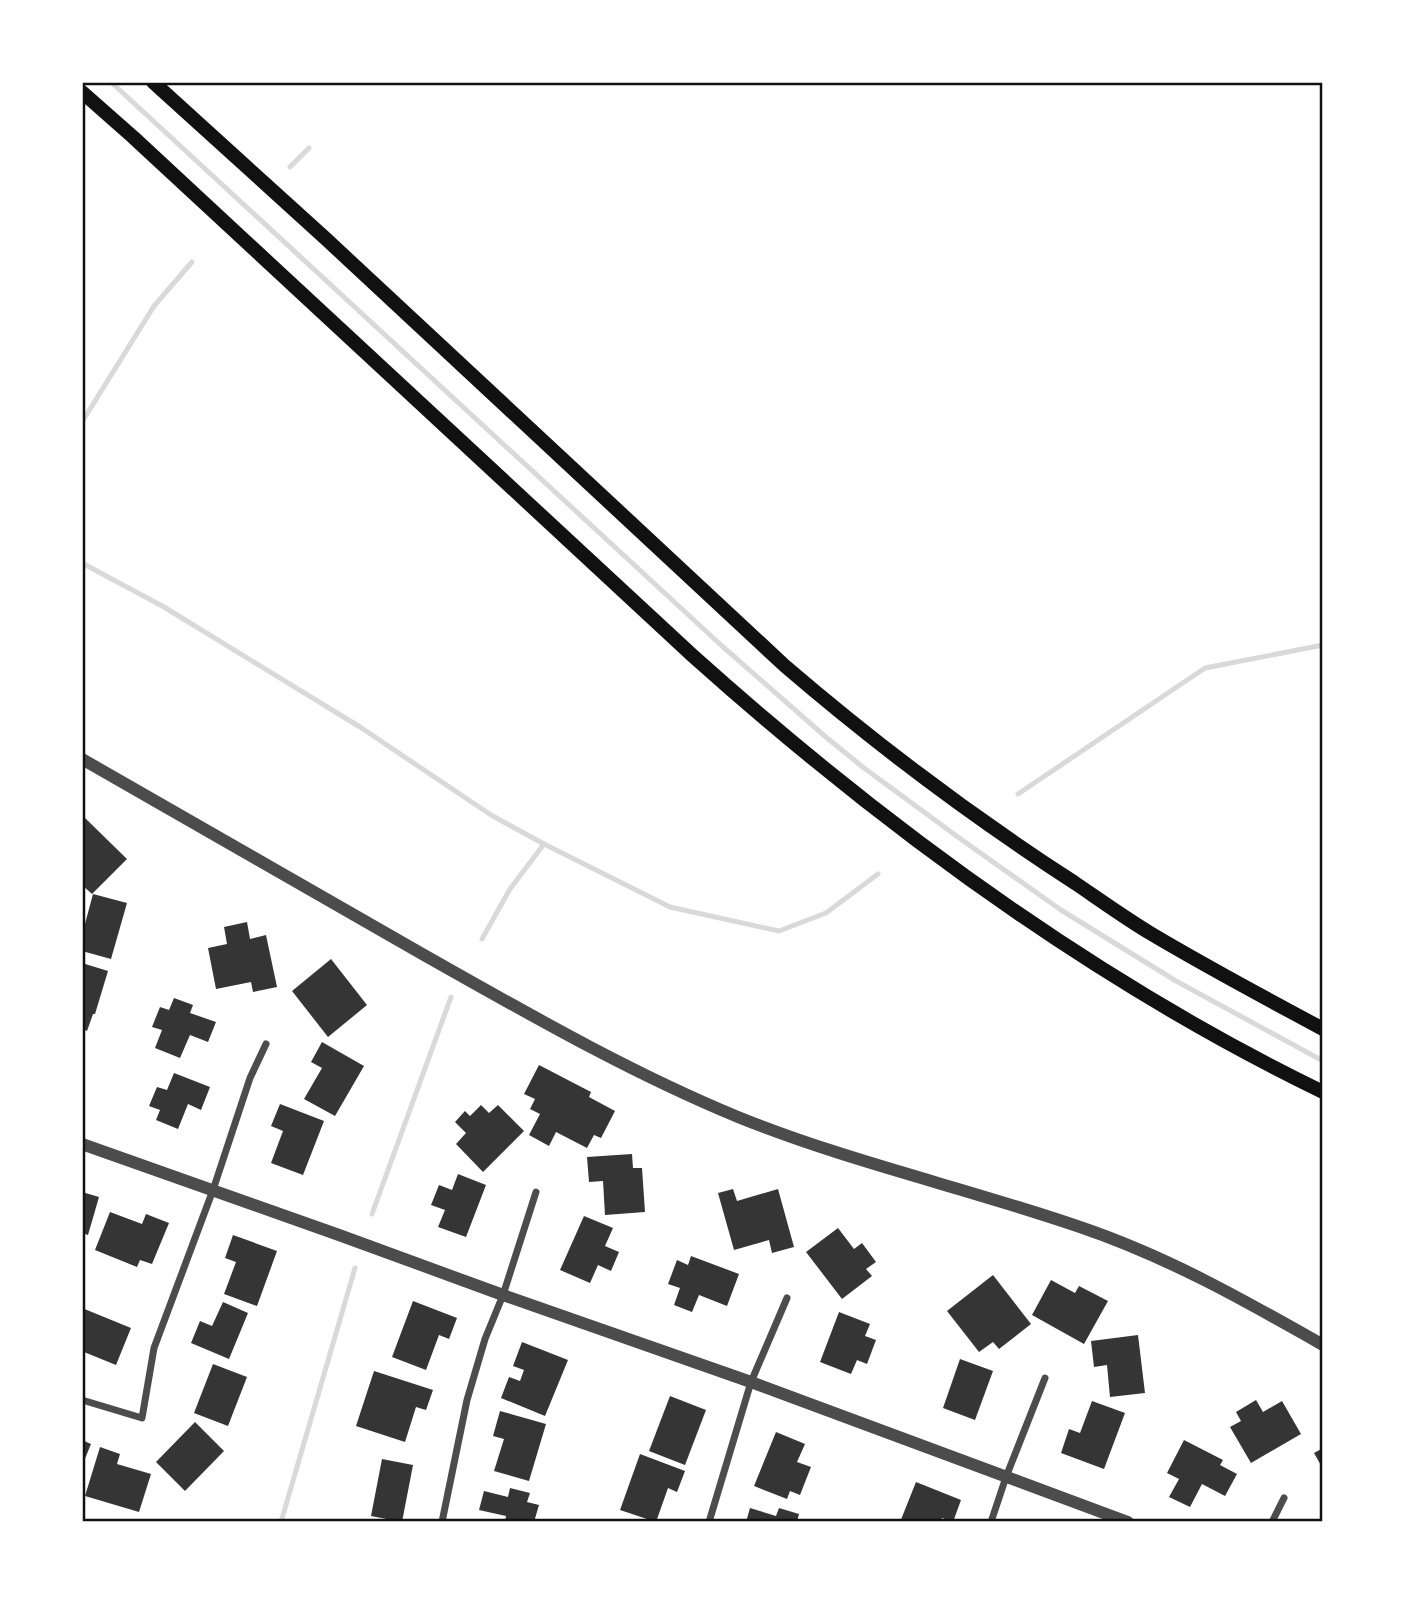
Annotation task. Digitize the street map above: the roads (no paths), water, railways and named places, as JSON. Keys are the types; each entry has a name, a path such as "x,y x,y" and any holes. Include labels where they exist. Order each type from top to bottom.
{"main road":[{"path":"153,82 785,666 830,704 931,784 1147,932 1323,1029"},
{"path":"82,92 744,703 860,799 1104,971 1166,1008 1323,1093"}],"street":[{"path":"82,759 447,968 645,1075 741,1118 823,1148 1021,1207 1118,1241 1214,1284 1323,1345"},
{"path":"82,1400 142,1418 154,1348 213,1189 250,1078 266,1044"},
{"path":"82,1144 751,1382 1128,1522"},
{"path":"442,1522 467,1400 485,1339 503,1295 536,1192"},
{"path":"709,1522 751,1382 787,1298"},
{"path":"991,1522 1045,1378"},
{"path":"1272,1522 1284,1498"}],"waterway":[{"path":"111,82 722,646 864,768 1061,910 1176,981 1323,1061"},
{"path":"290,167 309,148"},
{"path":"82,422 154,306 192,262"},
{"path":"82,563 164,607 360,727 491,815 670,907 779,931 826,913 878,874"},
{"path":"1018,794 1205,668 1323,645"},
{"path":"482,939 510,889 544,844"},
{"path":"372,1214 451,997"},
{"path":"281,1522 355,1268"}]}
